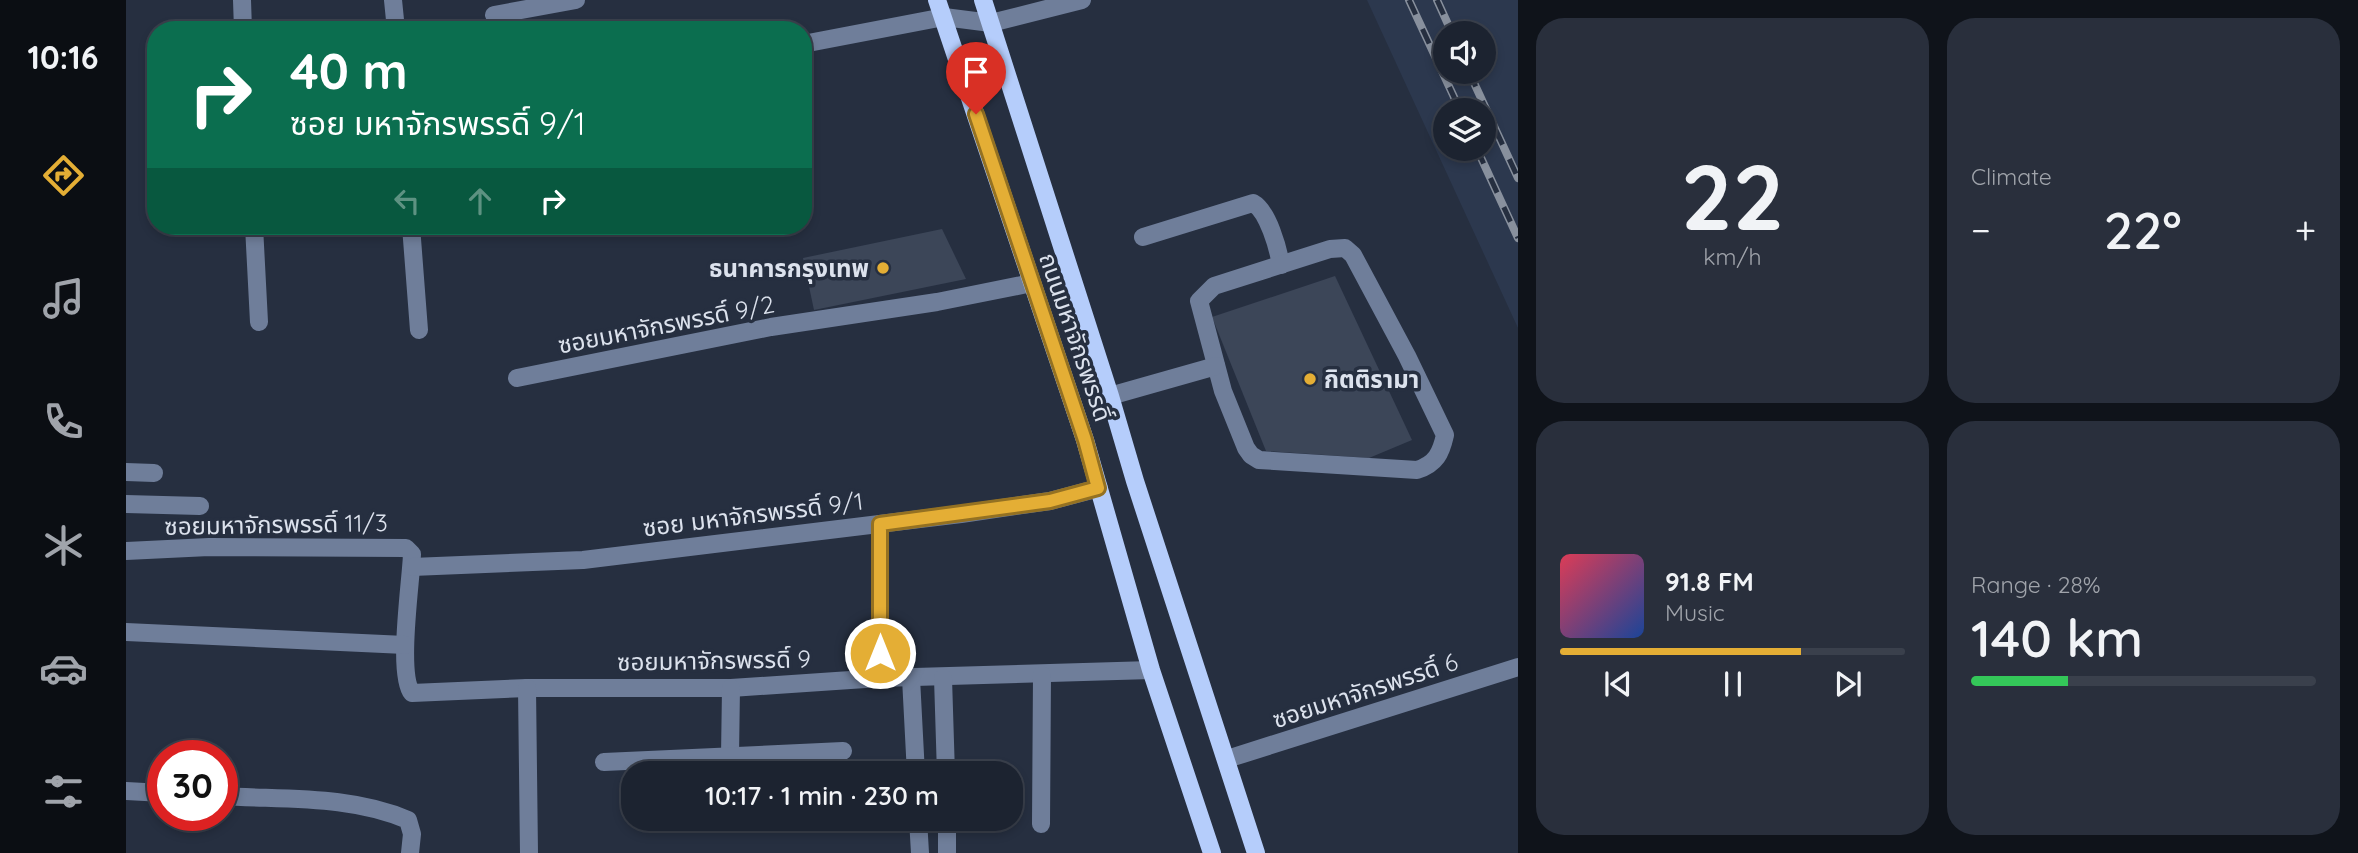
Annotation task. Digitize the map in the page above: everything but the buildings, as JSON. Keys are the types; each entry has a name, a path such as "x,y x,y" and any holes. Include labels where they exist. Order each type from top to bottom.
{"main road":[{"name":"ถนนมหาจักรพรรดิ์","path":"983,0 1256,853"},
{"name":"ถนนมหาจักรพรรดิ์","path":"940,8 1085,440 1151,670 1212,853"}],"street":[{"path":"242,0 243,21"},
{"path":"393,0 395,21"},
{"path":"494,15 576,0"},
{"path":"812,42 940,8 991,23 1082,0"},
{"path":"1143,237 1253,203 1264,214 1281,265"},
{"path":"254,235 259,322"},
{"path":"412,235 419,330"},
{"path":"1345,248 1350,251 1407,356 1444,435 1436,461 1417,470 1259,460 1251,455 1223,391 1199,301 1214,286 1281,265 1330,249 1345,248"},
{"name":"ซอยมหาจักรพรรดิ์ 9/2","path":"517,378 771,327 937,302 1032,283"},
{"path":"1110,396 1216,366"},
{"path":"126,472 154,473"},
{"name":"ซอย มหาจักรพรรดิ์ 9/1","path":"412,567 583,560 1050,501 1098,488"},
{"path":"126,504 200,506"},
{"path":"880,524 880,678"},
{"name":"ซอยมหาจักรพรรดิ์ 11/3","path":"126,551 209,547 398,547 410,551 412,567"},
{"name":"ซอยมหาจักรพรรดิ์ 9","path":"412,567 405,645 408,687 412,693 527,688 731,688 880,678 1151,670"},
{"path":"126,632 405,645"},
{"name":"ซอยมหาจักรพรรดิ์ 6","path":"1227,759 1518,667"},
{"path":"1041,824 1042,675"},
{"path":"911,678 915,761"},
{"path":"943,678 946,761"},
{"path":"527,688 529,853"},
{"path":"730,756 731,688"},
{"path":"604,762 843,751"},
{"path":"126,791 147,792"},
{"path":"238,797 357,803 390,812 408,820 412,834 410,853"},
{"path":"919,831 920,853"},
{"path":"947,831 947,853"}],"shaded area":[{"path":"1367,0 1518,0 1518,328 1441,161 1496,161 1496,98 1433,98 1433,143"}],"railway":[{"path":"1409,0 1454,98"},
{"path":"1437,0 1447,21"},
{"path":"1475,84 1518,178"},
{"path":"1483,161 1518,238"}],"place":[{"name":"ธนาคารกรุงเทพ","path":"883,268"},
{"name":"กิตติรามา","path":"1310,379"}],"route":[{"path":"880,653 880,524 1050,501 1098,488 1085,440 976,114"}]}
